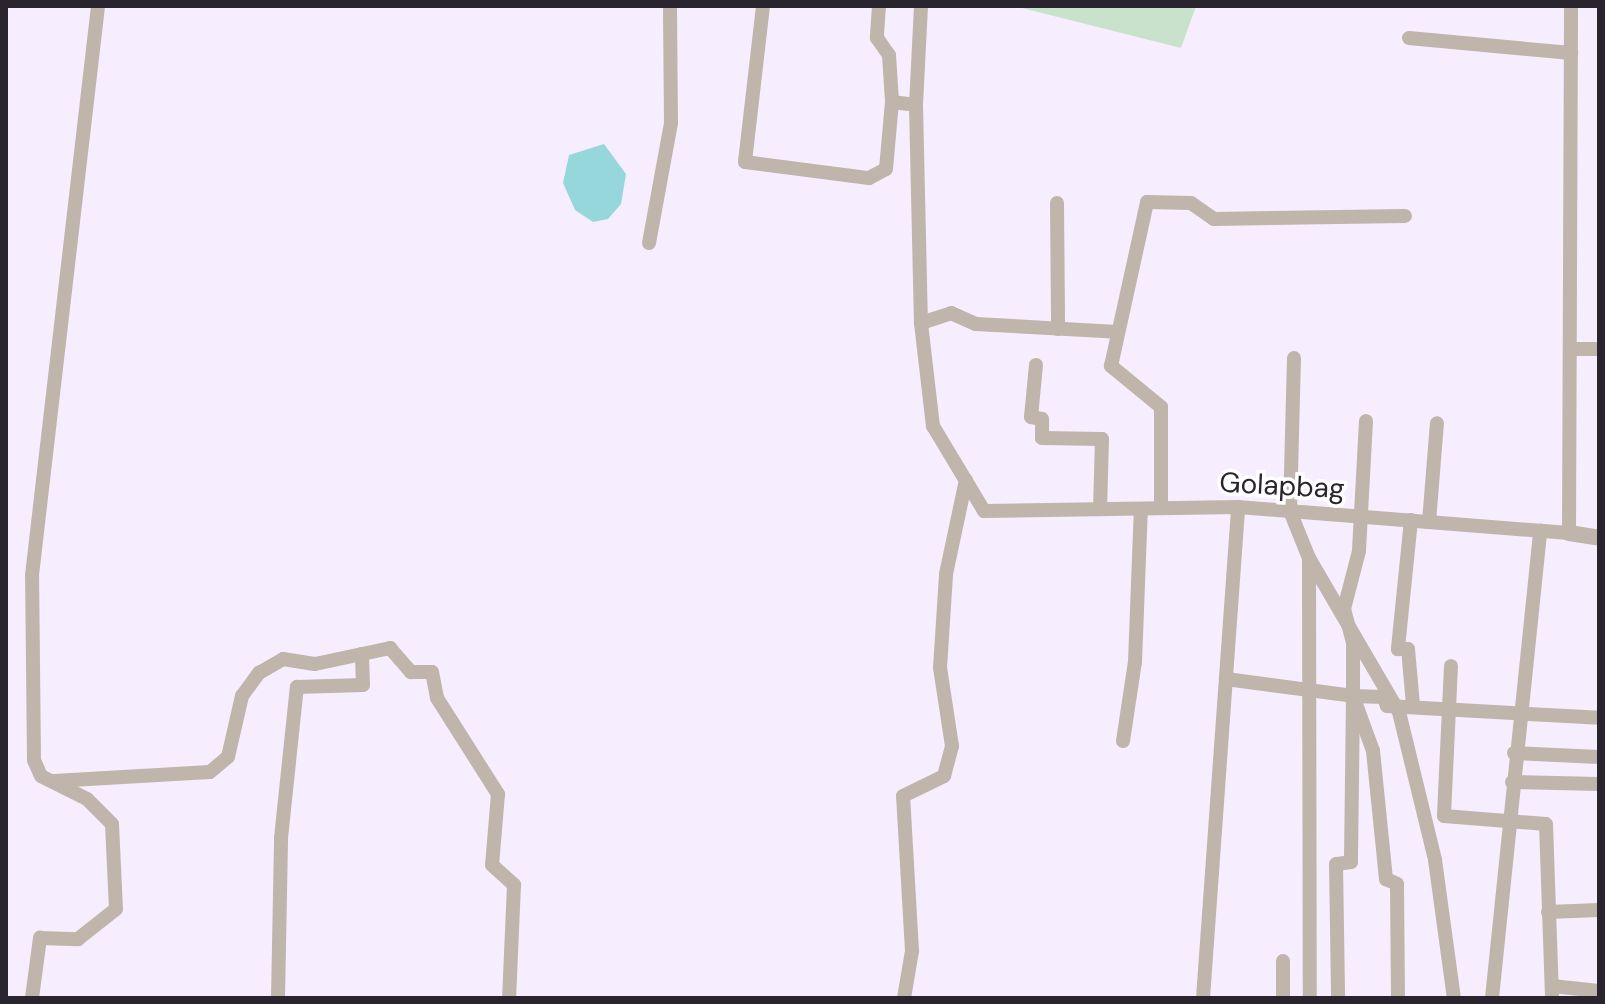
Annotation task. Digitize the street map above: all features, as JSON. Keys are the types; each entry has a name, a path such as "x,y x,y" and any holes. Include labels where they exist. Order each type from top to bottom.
{"street":[{"path":"32,998 40,938 78,939 116,909 112,824 87,799 50,781 34,760 32,575 98,6"},
{"path":"649,243 671,123 670,6"},
{"path":"763,6 745,162 869,178 886,169 892,102 889,55 877,38 879,6"},
{"name":"Golapbag","path":"921,6 916,105 921,323 933,426 984,511 1238,507 1569,533"},
{"path":"1571,6 1569,533 1599,538"},
{"path":"1409,38 1571,53"},
{"path":"892,102 916,105"},
{"path":"1161,508 1161,407 1111,366 1147,202 1191,203 1214,219 1405,216"},
{"path":"1057,203 1058,329"},
{"path":"921,323 951,313 976,324 1117,332"},
{"path":"1572,349 1599,349"},
{"path":"1294,358 1290,511 1309,558 1344,609 1396,706 1435,860 1454,998"},
{"path":"1036,365 1031,417 1042,419 1042,438 1102,439 1100,509"},
{"path":"1338,998 1336,864 1351,862 1353,642 1344,609 1362,517 1366,421"},
{"path":"1429,522 1437,423"},
{"path":"904,998 912,951 903,796 944,776 952,746 940,668 946,574 966,480"},
{"path":"1203,998 1238,507"},
{"path":"1123,741 1135,662 1141,509"},
{"path":"1411,520 1398,649 1408,649 1413,705"},
{"path":"1492,998 1514,753 1540,530"},
{"path":"1309,558 1310,998"},
{"path":"50,781 210,772 228,757 242,696 259,673 283,659 315,664 390,648 411,672 432,672 437,698 498,794 492,865 514,885 509,998"},
{"path":"278,998 281,838 297,687 363,685 362,654"},
{"path":"1451,666 1444,816 1546,824 1552,992 1599,991"},
{"path":"1226,679 1309,692 1384,697 1387,706 1413,705 1519,715 1599,718"},
{"path":"1353,696 1373,751 1386,879 1397,884 1398,998"},
{"path":"1514,753 1599,757"},
{"path":"1512,782 1599,784"},
{"path":"1548,912 1599,910"},
{"path":"1283,961 1283,998"}],"green space":[{"path":"1014,6 1196,6 1181,48"}],"water":[{"path":"604,144 626,174 621,204 608,219 593,222 575,210 563,183 569,155"}]}
